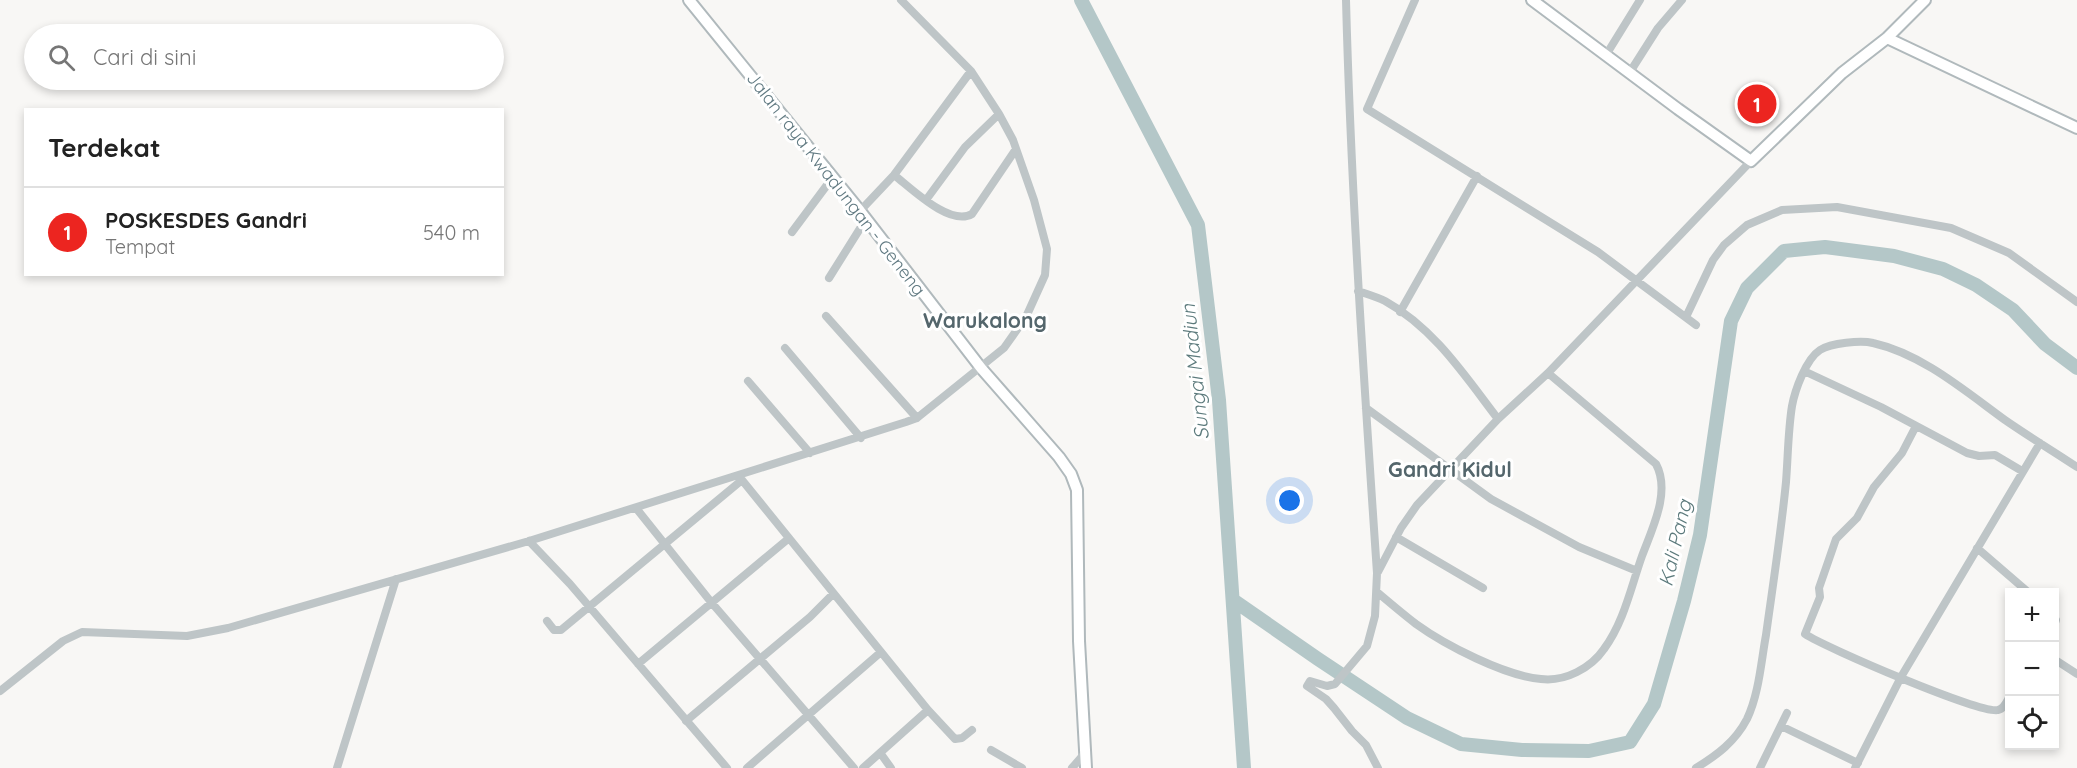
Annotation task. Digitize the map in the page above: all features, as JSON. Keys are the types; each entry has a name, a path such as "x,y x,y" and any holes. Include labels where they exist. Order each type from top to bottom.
{"main road":[{"name":"Jalan raya Kwadungan - Geneng","path":"689,0 833,177 981,368 1059,457 1071,474 1077,490 1079,641 1086,768"},
{"path":"1532,0 1678,109 1751,160 1842,73 1887,38 1925,0"},
{"path":"1887,38 2077,128"}],"street":[{"path":"0,691 63,641 82,632 174,636 208,633 741,478 917,418 1004,348 1026,317 1045,275 1047,249 1016,149 999,114 971,71 901,0"},
{"path":"1346,0 1358,291 1377,592 1375,616 1367,646 1335,684 1327,686 1310,681 1307,686 1326,699 1334,708 1366,745 1378,768"},
{"path":"1415,0 1367,109 1580,240 1696,325"},
{"path":"1606,55 1640,0"},
{"path":"1630,72 1658,28 1682,0"},
{"path":"829,278 863,215 971,71"},
{"path":"926,200 965,147 999,114"},
{"path":"894,175 926,200 955,217 962,218 972,214 1016,149"},
{"path":"1377,573 1396,537 1417,505 1498,419 1548,373 1751,160"},
{"path":"1400,312 1477,176"},
{"path":"792,232 833,177"},
{"path":"1686,317 1713,260 1724,245 1747,225 1782,210 1837,207 1951,228 2009,253 2077,302"},
{"path":"1358,291 1383,300 1435,340 1498,419"},
{"path":"826,316 917,418"},
{"path":"1696,768 1724,750 1738,734 1747,718 1756,693 1772,592 1792,406 1804,370 1820,350 1852,342 1871,342 1894,349 1940,373 2077,467"},
{"path":"785,348 861,438"},
{"path":"1804,370 1967,453 1979,456 1995,455 2022,471"},
{"path":"1377,592 1417,625 1467,653 1506,671 1542,680 1564,677 1585,668 1604,650 1621,618 1657,517 1662,474 1656,464 1548,373"},
{"path":"748,381 810,453"},
{"path":"1366,408 1491,499 1579,547 1637,571"},
{"path":"1916,426 1902,453 1874,487 1857,518 1836,539 1819,588 1820,597 1805,632 1807,635 1901,677 1955,699 1993,711 2002,708 2005,704"},
{"path":"1780,726 1856,765 1901,677 2040,443"},
{"path":"741,478 928,710 955,739 962,738 972,729"},
{"path":"547,621 554,630 561,630 666,544 741,478"},
{"path":"636,508 711,602 854,768"},
{"path":"1396,537 1483,588"},
{"path":"638,664 788,539"},
{"path":"529,541 589,607 727,768"},
{"path":"1977,548 2023,588"},
{"path":"337,768 396,579"},
{"path":"686,721 761,659 833,594"},
{"path":"747,768 881,652"},
{"path":"2059,662 2077,674"},
{"path":"863,768 928,710"},
{"path":"1760,768 1787,713"},
{"path":"991,750 1022,768"},
{"path":"1072,768 1086,752"},
{"path":"881,754 891,768"}],"waterway":[{"name":"Sungai Madiun","path":"1081,0 1198,225 1219,400 1244,768"},
{"name":"Kali Pang","path":"1233,600 1407,718 1461,744 1522,750 1589,751 1630,742 1654,704 1684,601 1700,535 1731,321 1747,288 1784,251 1825,247 1894,256 1943,269 1976,285 2013,310 2045,344 2077,368"}],"place":[{"name":"POSKESDES Gandri","path":"1757,104"}],"district":[{"name":"Warukalong","path":"985,321"},
{"name":"Gandri Kidul","path":"1450,470"}]}
